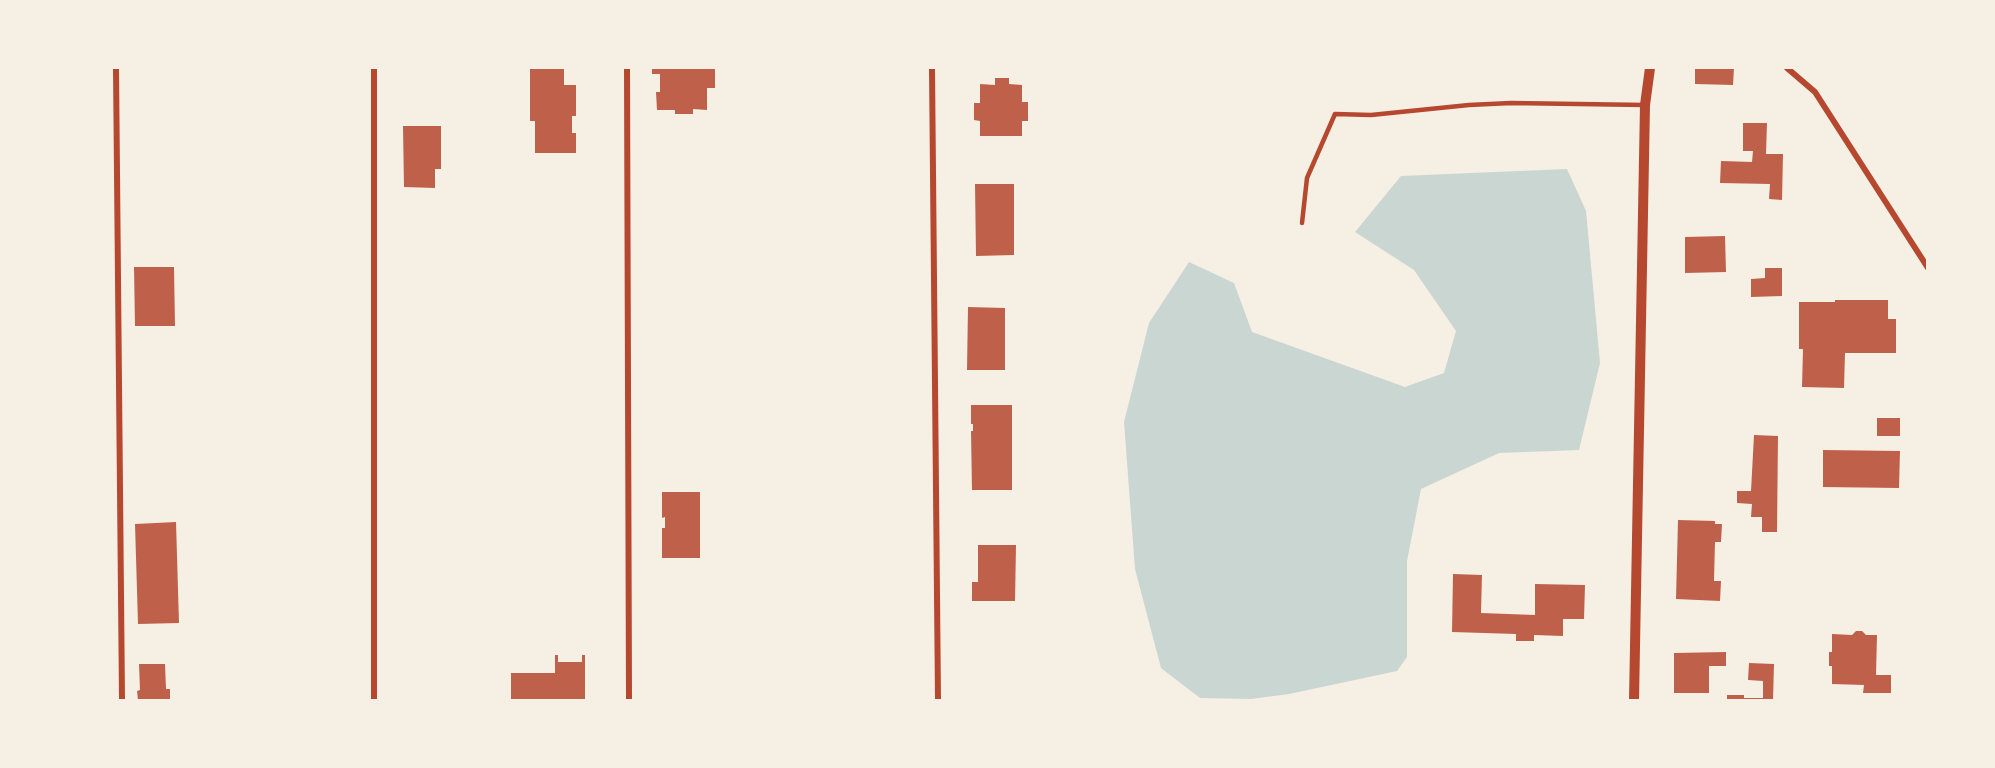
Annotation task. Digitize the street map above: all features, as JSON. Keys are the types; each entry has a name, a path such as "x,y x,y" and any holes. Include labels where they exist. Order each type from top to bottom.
{"street":[{"path":"116,68 122,700"},
{"path":"374,68 374,700"},
{"path":"627,68 628,700"},
{"path":"932,68 938,700"},
{"path":"1634,700 1645,105 1650,68"},
{"path":"1787,68 1815,92 1928,268"}],"lane":[{"path":"1302,223 1307,178 1335,114 1371,115 1511,103 1645,105"}],"shaded area":[{"path":"1567,169 1586,211 1600,363 1579,450 1499,453 1421,489 1407,561 1407,657 1397,671 1289,694 1251,699 1200,698 1161,668 1135,569 1124,422 1149,323 1189,262 1234,283 1252,332 1405,387 1444,373 1456,331 1414,270 1355,232 1401,176"}],"building":[{"path":"530,68 564,68 564,85 576,85 576,116 572,116 572,133 576,133 576,153 535,153 535,121 530,121"},
{"path":"652,68 715,68 715,88 707,88 707,110 693,109 693,114 675,114 675,110 657,110 656,92 660,92 660,74 652,74"},
{"path":"1695,68 1734,68 1733,85 1695,84"},
{"path":"995,78 1009,78 1009,84 1022,85 1022,102 1028,102 1028,121 1022,121 1022,136 980,136 980,121 974,120 974,103 980,103 980,84 995,85"},
{"path":"1743,123 1767,123 1766,154 1783,154 1782,200 1769,199 1770,184 1720,183 1721,161 1752,162 1753,151 1743,151"},
{"path":"403,126 441,126 441,169 435,169 435,188 404,187"},
{"path":"975,184 1014,184 1014,255 976,256"},
{"path":"1725,236 1726,272 1685,273 1685,237"},
{"path":"134,267 174,267 175,326 135,326"},
{"path":"1765,268 1782,268 1782,296 1751,297 1751,279 1765,278"},
{"path":"1835,300 1888,300 1888,319 1896,319 1896,353 1845,353 1844,388 1802,387 1803,349 1799,349 1799,302 1835,302"},
{"path":"968,307 1005,308 1005,370 967,370"},
{"path":"971,405 1012,405 1012,490 972,490"},
{"path":"1877,418 1900,418 1900,436 1877,436"},
{"path":"1754,435 1778,436 1777,532 1762,532 1762,517 1751,517 1752,504 1737,503 1737,491 1751,491"},
{"path":"1823,450 1900,451 1899,488 1823,487"},
{"path":"662,492 700,492 700,558 662,558 662,528 665,528 665,517 662,518"},
{"path":"1678,520 1715,521 1715,524 1722,524 1721,542 1715,542 1714,581 1721,581 1720,601 1676,599"},
{"path":"176,522 179,623 138,624 135,524"},
{"path":"978,545 1016,545 1015,601 972,601 972,582 978,582"},
{"path":"1453,574 1482,575 1481,613 1535,615 1535,584 1585,585 1584,619 1563,619 1563,636 1534,635 1534,641 1516,641 1516,634 1452,632"},
{"path":"1856,631 1862,631 1866,635 1877,635 1876,675 1891,675 1891,693 1863,693 1864,685 1832,684 1829,652 1832,652 1832,634 1852,635"},
{"path":"1726,652 1726,666 1709,666 1709,693 1674,693 1674,653"},
{"path":"555,655 558,655 558,662 582,662 582,655 585,655 585,700 511,700 511,673 555,673"},
{"path":"1749,663 1774,664 1773,700 1727,700 1727,695 1763,698 1763,681 1748,680"},
{"path":"139,664 165,664 166,689 170,689 170,700 138,700"}]}
